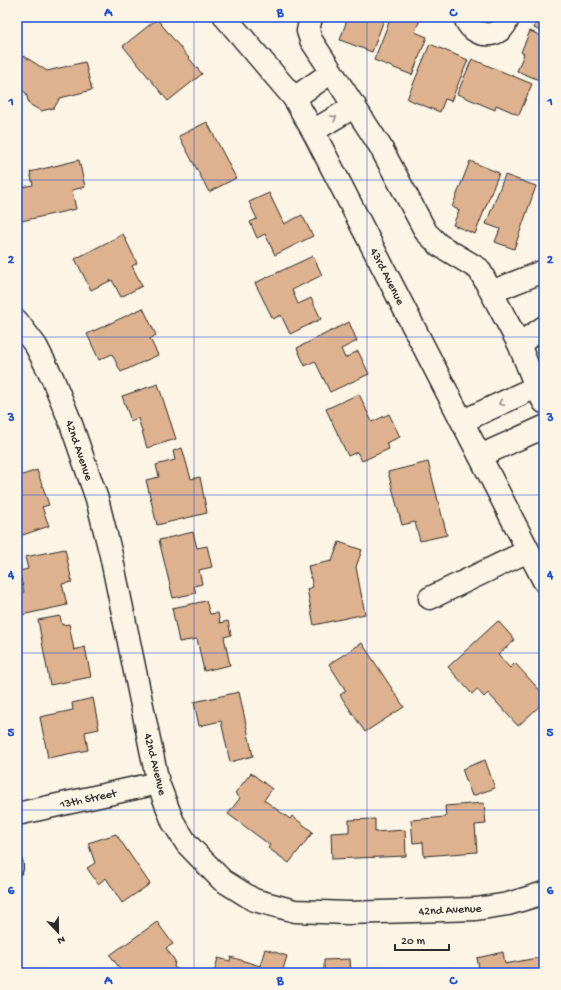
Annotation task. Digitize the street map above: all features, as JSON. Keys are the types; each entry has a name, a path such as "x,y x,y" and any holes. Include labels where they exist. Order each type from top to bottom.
{"street":[{"name":"43rd Avenue","path":"225,17 294,98 313,130 544,581"},
{"path":"311,17 308,31 311,40 380,146 426,232 439,245 449,252 479,269 519,344 540,395 463,421"},
{"path":"465,17 469,26 473,30 484,35 495,33 500,30 504,27 508,17"},
{"path":"294,98 332,72"},
{"path":"313,130 355,106"},
{"path":"491,292 544,271"},
{"name":"42nd Avenue","path":"17,321 36,346 52,377 70,421 97,499 111,555 158,783 173,822 187,844 222,880 254,900 295,911 348,913 476,909 508,904 544,893"},
{"path":"519,344 544,327"},
{"path":"480,456 544,427"},
{"path":"430,598 528,551"},
{"name":"13th Street","path":"17,814 158,783"}],"lane":[{"path":"17,864 17,869"}],"building":[{"path":"348,17 385,17 372,52 340,40"},
{"path":"391,17 421,17 415,32 427,37 412,75 374,60"},
{"path":"538,17 544,17 544,33 534,28"},
{"path":"157,19 202,74 168,101 123,46"},
{"path":"530,31 544,37 544,82 517,71 524,54 521,52"},
{"path":"430,44 468,60 451,101 445,99 440,112 407,99"},
{"path":"24,56 47,71 85,62 92,90 60,98 54,108 41,111 29,104 26,93 17,87 17,66"},
{"path":"472,59 532,84 519,115 496,105 495,110 457,94"},
{"path":"207,122 236,178 209,192 179,136"},
{"path":"79,160 85,187 72,190 76,209 17,222 17,188 33,185 30,172"},
{"path":"470,161 499,173 475,234 453,225 459,210 452,207"},
{"path":"505,175 536,186 514,249 495,242 500,229 486,224"},
{"path":"269,193 284,224 302,215 313,236 275,255 265,234 257,238 250,222 257,219 249,202"},
{"path":"123,234 137,263 132,266 142,286 121,297 112,280 91,290 75,259"},
{"path":"313,256 322,275 292,290 298,304 311,298 321,319 290,334 281,315 273,319 255,283"},
{"path":"143,308 156,335 150,339 158,355 121,372 112,354 99,360 87,334"},
{"path":"349,322 357,341 341,349 345,358 358,351 369,374 330,392 315,361 305,366 297,348"},
{"path":"158,384 176,439 147,448 138,418 131,421 122,396"},
{"path":"359,394 372,422 389,414 400,437 386,443 389,449 362,461 357,452 348,456 326,409"},
{"path":"182,448 191,479 200,477 207,513 157,525 146,480 159,477 156,465 175,460 173,451"},
{"path":"428,462 447,535 420,541 415,522 402,525 388,472"},
{"path":"37,470 49,505 42,507 49,526 17,537 17,477"},
{"path":"193,532 197,548 207,546 212,567 199,570 202,584 194,586 196,593 173,598 159,540"},
{"path":"339,542 362,550 356,567 365,614 314,625 307,589 313,587 308,566 332,561"},
{"path":"65,549 72,582 62,584 67,605 17,616 17,594 24,592 19,571 28,569 25,557"},
{"path":"206,601 210,614 218,613 220,623 228,621 231,635 224,637 230,665 204,671 197,639 179,642 172,608"},
{"path":"60,616 62,625 69,624 74,650 85,647 91,677 50,685 38,620"},
{"path":"498,621 515,640 498,655 510,668 515,663 544,695 544,702 518,726 488,693 484,697 477,689 472,694 448,667"},
{"path":"362,643 404,707 365,732 340,695 346,691 329,664"},
{"path":"239,692 253,756 230,762 221,721 199,726 194,702"},
{"path":"93,698 99,729 85,732 88,750 48,758 40,717 73,710 72,703"},
{"path":"485,760 495,788 472,796 462,769"},
{"path":"251,773 272,789 264,800 290,819 292,816 313,832 289,863 268,848 270,845 228,814 240,798 235,793"},
{"path":"484,803 486,824 475,825 477,852 424,856 423,842 413,843 411,820 446,817 445,806"},
{"path":"375,819 375,832 405,830 406,856 332,859 331,833 349,832 349,820"},
{"path":"116,834 150,884 122,903 106,878 98,884 87,868 95,863 88,843"},
{"path":"157,922 173,944 166,948 175,961 174,967 183,973 139,973 137,969 131,973 123,973 110,955"},
{"path":"265,949 287,956 282,973 214,973 218,958 230,961 231,957 260,966"},
{"path":"503,952 505,964 542,957 544,973 480,973 477,958"},
{"path":"350,959 351,973 324,973 324,960"},
{"path":"451,968 451,973 403,973"}]}
